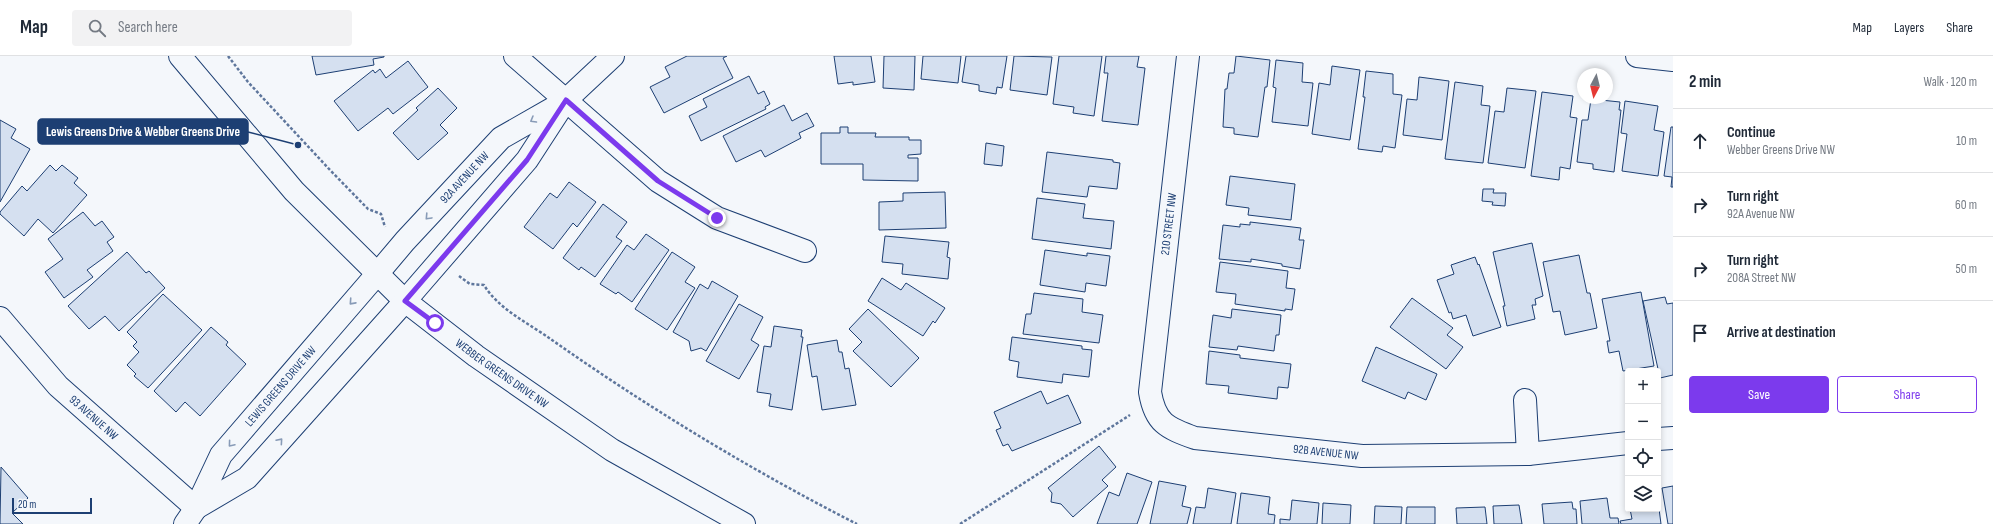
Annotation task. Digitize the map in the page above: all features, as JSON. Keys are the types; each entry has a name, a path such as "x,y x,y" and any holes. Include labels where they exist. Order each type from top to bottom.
{"street":[{"name":"WEBBER GREENS DRIVE NW","path":"180,56 294,191 405,301 476,356 612,450 744,524"},
{"path":"515,56 658,181 717,218 805,251"},
{"name":"92A AVENUE NW","path":"378,273 501,138 566,100 613,56"},
{"name":"210 STREET NW","path":"1150,397 1188,56"},
{"path":"1637,56 1673,60"},
{"name":"92A AVENUE NW","path":"405,301 527,160 566,100"},
{"name":"LEWIS GREENS DRIVE NW","path":"191,516 222,455 378,273"},
{"path":"191,516 247,478 405,301"},
{"name":"93 AVENUE NW","path":"0,318 58,386 191,516"},
{"name":"92B AVENUE NW","path":"1150,397 1156,416 1173,430 1195,438 1362,456 1528,454 1625,443"},
{"path":"1525,400 1528,454"},
{"path":"1661,439 1673,438"}],"path":[{"path":"228,56 248,82 330,170 368,209 381,214 384,227"},
{"path":"470,284 484,285 489,294 509,310 579,359 711,445 857,524"},
{"path":"960,524 1150,397"}],"building":[{"path":"312,56 384,57 373,59 374,65 316,75"},
{"path":"687,56 727,56 723,58 733,78 664,113 650,87 670,77 665,67"},
{"path":"834,56 871,56 875,82 853,85 853,82 838,84"},
{"path":"884,56 915,56 914,90 883,88"},
{"path":"923,56 961,56 958,83 921,79"},
{"path":"966,56 1007,56 1002,88 997,87 996,94 979,91 979,85 962,82"},
{"path":"1014,56 1052,57 1047,95 1010,90"},
{"path":"1059,56 1102,56 1094,116 1073,113 1074,107 1053,104"},
{"path":"1106,56 1139,56 1137,67 1145,68 1138,125 1102,121 1108,73 1104,73"},
{"path":"1236,56 1270,60 1258,137 1234,134 1234,128 1223,127 1225,89 1227,89 1229,73 1234,73"},
{"path":"1276,60 1303,63 1302,82 1313,83 1308,126 1272,122 1276,88 1273,87"},
{"path":"408,61 428,87 393,114 388,108 358,131 334,101 373,70 375,73 380,69 386,78"},
{"path":"1332,66 1360,70 1350,140 1312,134 1319,83 1330,85"},
{"path":"1366,71 1393,74 1393,94 1402,95 1395,148 1383,146 1382,152 1358,149 1365,97 1363,97"},
{"path":"749,76 758,94 764,91 770,104 765,107 766,109 701,141 689,116 707,107 703,99"},
{"path":"1419,77 1449,81 1442,140 1403,135 1407,99 1417,100"},
{"path":"1455,82 1483,86 1481,105 1490,106 1483,163 1445,159"},
{"path":"438,88 457,108 440,125 448,133 418,160 393,133 418,110 416,108"},
{"path":"1507,88 1536,91 1525,168 1488,163 1495,111 1504,112"},
{"path":"1542,92 1573,96 1570,117 1577,118 1570,169 1560,167 1559,180 1531,176"},
{"path":"1613,101 1620,102 1619,110 1621,110 1614,172 1593,169 1593,164 1577,162 1582,120 1588,120 1590,104 1613,104"},
{"path":"1625,101 1658,106 1654,130 1664,132 1658,176 1622,171 1627,134 1621,133"},
{"path":"784,105 792,121 807,113 814,126 799,133 801,138 765,157 761,150 736,162 723,136"},
{"path":"0,120 16,129 11,138 30,149 0,202"},
{"path":"840,127 848,127 848,133 876,133 875,137 909,137 909,140 921,140 921,154 908,155 908,158 918,158 918,181 863,180 863,164 821,164 821,133 840,133"},
{"path":"1671,127 1673,127 1673,187 1671,187 1672,177 1664,176"},
{"path":"986,143 1004,146 1002,166 984,164"},
{"path":"1047,152 1113,160 1113,162 1120,163 1117,189 1089,186 1087,197 1042,192"},
{"path":"50,165 56,171 62,165 78,178 74,183 87,195 53,233 38,219 24,236 0,214 0,212 22,186 27,191"},
{"path":"1230,176 1295,184 1291,220 1248,215 1249,208 1226,205"},
{"path":"569,182 596,202 577,227 573,223 553,249 524,227 550,193 557,198"},
{"path":"1483,189 1494,189 1493,193 1506,193 1505,206 1492,205 1493,202 1482,201"},
{"path":"945,192 946,228 879,230 879,202 903,201 903,193"},
{"path":"1037,198 1085,204 1083,218 1114,221 1111,249 1032,239"},
{"path":"603,204 627,222 616,237 622,241 595,277 581,267 579,270 563,258"},
{"path":"83,212 95,226 102,221 114,237 107,242 113,251 87,270 93,277 64,298 45,272 63,259 48,239"},
{"path":"1250,222 1301,228 1299,240 1304,240 1300,269 1282,266 1282,264 1251,259 1251,262 1219,259 1223,225 1240,227 1240,224 1250,225"},
{"path":"646,234 669,250 632,302 618,292 616,294 600,284 627,245 634,250"},
{"path":"885,236 949,242 947,257 950,258 948,279 902,274 903,264 882,262"},
{"path":"1532,243 1543,296 1535,299 1536,305 1532,305 1535,319 1507,326 1503,306 1505,306 1493,252"},
{"path":"1045,250 1087,256 1087,253 1110,256 1106,286 1086,283 1085,292 1040,285"},
{"path":"127,252 146,273 149,271 165,288 119,331 105,316 89,329 68,306"},
{"path":"672,252 695,267 685,282 695,288 667,330 635,309"},
{"path":"1579,255 1587,293 1590,293 1597,328 1565,335 1560,311 1553,312 1543,262"},
{"path":"1475,257 1478,265 1479,264 1501,327 1473,336 1466,315 1453,319 1451,312 1449,313 1437,280 1454,274 1451,265"},
{"path":"1220,262 1288,271 1286,288 1295,289 1292,310 1285,309 1285,311 1235,304 1236,294 1216,292"},
{"path":"882,278 901,290 906,283 945,308 935,323 933,321 923,336 868,301"},
{"path":"712,281 738,296 706,351 701,348 691,351 689,341 673,332 700,284 708,289"},
{"path":"1641,292 1654,366 1625,368 1625,371 1623,371 1619,351 1609,353 1607,341 1610,341 1602,299"},
{"path":"1034,293 1083,299 1082,312 1103,315 1099,343 1023,334 1026,314 1031,314"},
{"path":"163,294 202,330 148,388 134,376 136,374 127,365 139,352 133,346 137,342 127,332"},
{"path":"1665,297 1667,304 1673,303 1673,375 1661,378 1661,368 1658,368 1643,301"},
{"path":"1412,298 1453,328 1447,335 1463,347 1446,369 1390,327"},
{"path":"739,304 763,317 751,340 759,345 739,379 706,361"},
{"path":"868,309 919,358 891,387 853,351 862,342 849,329"},
{"path":"1232,309 1281,315 1279,335 1276,335 1274,351 1238,346 1237,350 1209,347 1213,315 1231,318"},
{"path":"774,326 802,330 801,337 803,337 792,410 769,406 771,394 757,392 764,346 771,347"},
{"path":"211,327 228,342 226,345 246,364 200,416 185,402 176,412 154,391"},
{"path":"1012,337 1082,346 1082,349 1092,350 1089,377 1063,374 1062,383 1017,377 1019,362 1009,360"},
{"path":"837,340 839,352 842,352 845,369 849,368 856,405 822,410 817,376 812,377 807,345"},
{"path":"1376,347 1437,374 1426,400 1408,392 1405,399 1362,381"},
{"path":"1209,351 1240,355 1240,358 1291,364 1288,388 1278,387 1277,399 1228,393 1229,386 1206,384"},
{"path":"1041,391 1047,404 1068,395 1081,423 1012,451 1008,444 1003,446 996,430 1001,428 994,412"},
{"path":"1099,446 1116,467 1102,480 1108,486 1073,517 1061,504 1051,502 1052,493 1048,488"},
{"path":"1,467 28,498 12,513 23,524 0,524"},
{"path":"1127,473 1152,482 1137,524 1097,524 1109,492 1119,496"},
{"path":"1159,481 1186,486 1182,506 1191,508 1187,524 1150,524"},
{"path":"1673,486 1673,524 1668,524 1662,488"},
{"path":"1208,488 1236,493 1231,524 1193,524 1196,507 1205,508"},
{"path":"1241,493 1270,497 1268,514 1275,515 1274,524 1237,524"},
{"path":"1607,498 1610,518 1618,518 1619,524 1582,524 1580,501"},
{"path":"1292,500 1319,503 1317,524 1280,524 1280,519 1290,520"},
{"path":"1572,502 1573,509 1576,509 1577,524 1544,524 1542,504"},
{"path":"1323,503 1351,505 1350,524 1322,524"},
{"path":"1519,505 1522,524 1494,524 1493,506"},
{"path":"1375,506 1402,507 1401,524 1374,524"},
{"path":"1407,507 1435,507 1435,524 1406,524"},
{"path":"1485,507 1487,524 1457,524 1456,508"},
{"path":"1631,512 1659,512 1661,524 1621,524 1620,521 1632,519"}],"place":[{"name":"Lewis Greens Drive & Webber Greens Drive","path":"298,145"}],"route":[{"path":"435,323 405,301 437,262 527,160 566,100 658,181 717,218"}]}
